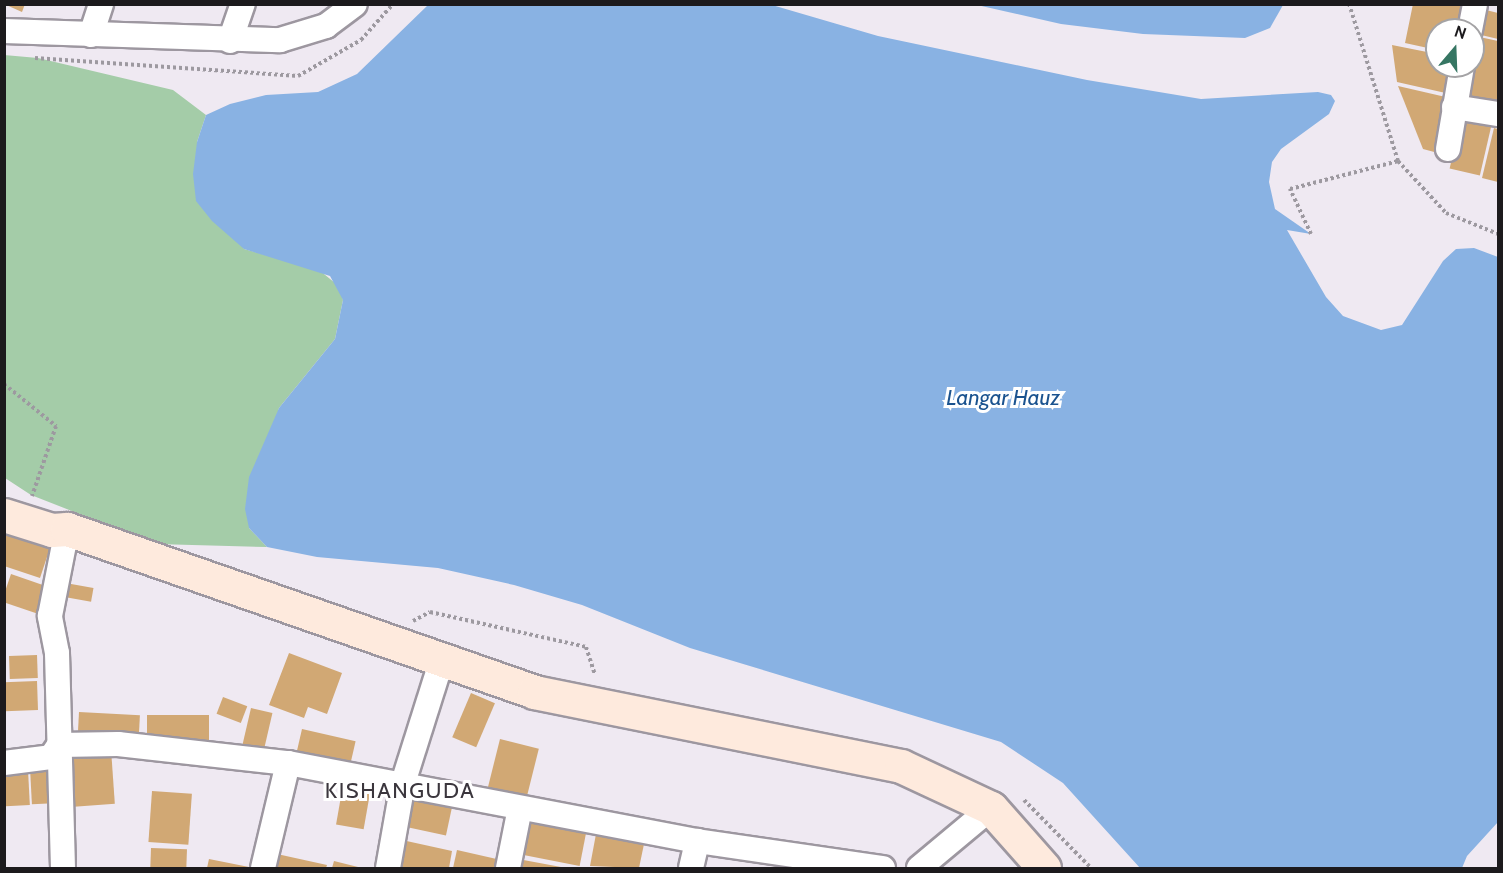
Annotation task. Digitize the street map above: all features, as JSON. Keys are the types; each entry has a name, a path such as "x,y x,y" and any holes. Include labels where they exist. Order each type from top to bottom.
{"street":[{"path":"91,35 101,4"},
{"path":"230,40 243,4"},
{"path":"4,31 230,40 299,37 326,26 355,4"},
{"path":"1448,149 1460,78"},
{"path":"1454,106 1498,114"},
{"path":"4,501 34,509 53,518 63,528 534,692 901,766 1003,802 1044,868"},
{"path":"4,515 52,530 63,528"},
{"path":"63,528 50,616 57,653 63,868"},
{"path":"388,868 403,783 442,659"},
{"path":"59,745 117,744 288,763 403,783 520,808 697,841 883,868"},
{"path":"4,763 51,757 59,745"},
{"path":"263,868 288,763"},
{"path":"920,868 1003,802"},
{"path":"508,868 520,808"},
{"path":"691,868 697,841"}],"path":[{"path":"1349,4 1398,161 1446,213 1498,234"},
{"path":"1311,234 1290,189 1398,161"},
{"path":"4,384 56,426 31,495 42,500"},
{"path":"409,622 430,612 586,647 598,686"},
{"path":"1003,802 1026,801 1090,868"}],"green space":[{"path":"4,55 38,58 173,90 206,115 197,142 244,249 319,270 340,287 343,300 335,339 279,408 249,528 267,547 156,544 31,495 5,478"}],"water":[{"name":"Langar Hauz","path":"428,5 772,5 878,36 1087,80 1201,99 1318,92 1331,95 1335,101 1329,114 1281,149 1272,162 1269,182 1275,209 1311,234 1287,230 1326,297 1343,316 1381,330 1402,325 1443,261 1456,249 1474,248 1498,257 1498,822 1467,856 1462,868 1140,868 1063,783 1001,742 690,648 582,605 514,585 438,568 317,557 267,547 249,528 245,509 249,477 279,408 335,339 343,300 330,276 244,249 212,221 196,201 193,174 197,142 206,115 230,104 266,95 318,92 357,74"},
{"path":"977,5 1283,5 1270,28 1245,38 1143,34 1061,24"}],"building":[{"path":"4,4 25,4 22,12"},
{"path":"1413,4 1462,4 1459,18 1425,18 1425,47 1405,43"},
{"path":"1482,9 1498,13 1498,39 1485,36 1485,18 1480,18"},
{"path":"1485,38 1498,41 1498,108 1462,100 1469,78 1485,78"},
{"path":"1392,45 1425,52 1425,78 1453,78 1450,94 1397,82"},
{"path":"1398,86 1450,98 1438,153 1423,149"},
{"path":"1462,115 1492,122 1480,176 1450,169"},
{"path":"1494,128 1498,129 1498,182 1482,178"},
{"path":"4,527 52,542 40,578 4,566"},
{"path":"11,574 48,587 38,614 4,602 4,594"},
{"path":"60,582 93,588 91,602 58,596"},
{"path":"289,653 342,673 327,714 308,707 304,718 269,705"},
{"path":"37,655 38,678 10,679 9,656"},
{"path":"37,681 38,710 5,711 4,682"},
{"path":"471,693 495,703 476,747 452,737"},
{"path":"223,697 247,706 241,723 217,714"},
{"path":"251,708 272,713 263,756 241,751"},
{"path":"79,712 140,715 139,741 78,738"},
{"path":"147,715 209,715 209,742 147,742"},
{"path":"302,729 356,741 349,772 295,759"},
{"path":"500,739 539,749 526,798 488,788"},
{"path":"111,749 115,804 64,807 60,753"},
{"path":"57,767 59,803 32,804 30,768"},
{"path":"28,770 30,805 6,806 4,771"},
{"path":"343,785 371,790 364,829 336,824"},
{"path":"152,791 192,794 188,845 148,842"},
{"path":"410,793 453,802 446,835 403,826"},
{"path":"527,817 587,829 580,866 520,854"},
{"path":"596,834 644,844 639,868 590,866"},
{"path":"402,840 452,851 449,868 396,868"},
{"path":"151,848 187,849 186,868 150,868"},
{"path":"457,850 501,860 500,868 453,868"},
{"path":"277,854 327,865 326,868 274,868"},
{"path":"209,859 249,867 249,868 207,868"},
{"path":"518,859 561,867 561,868 516,868"},
{"path":"334,861 362,868 332,868"}],"district":[{"name":"KISHANGUDA","path":"400,791"}]}
